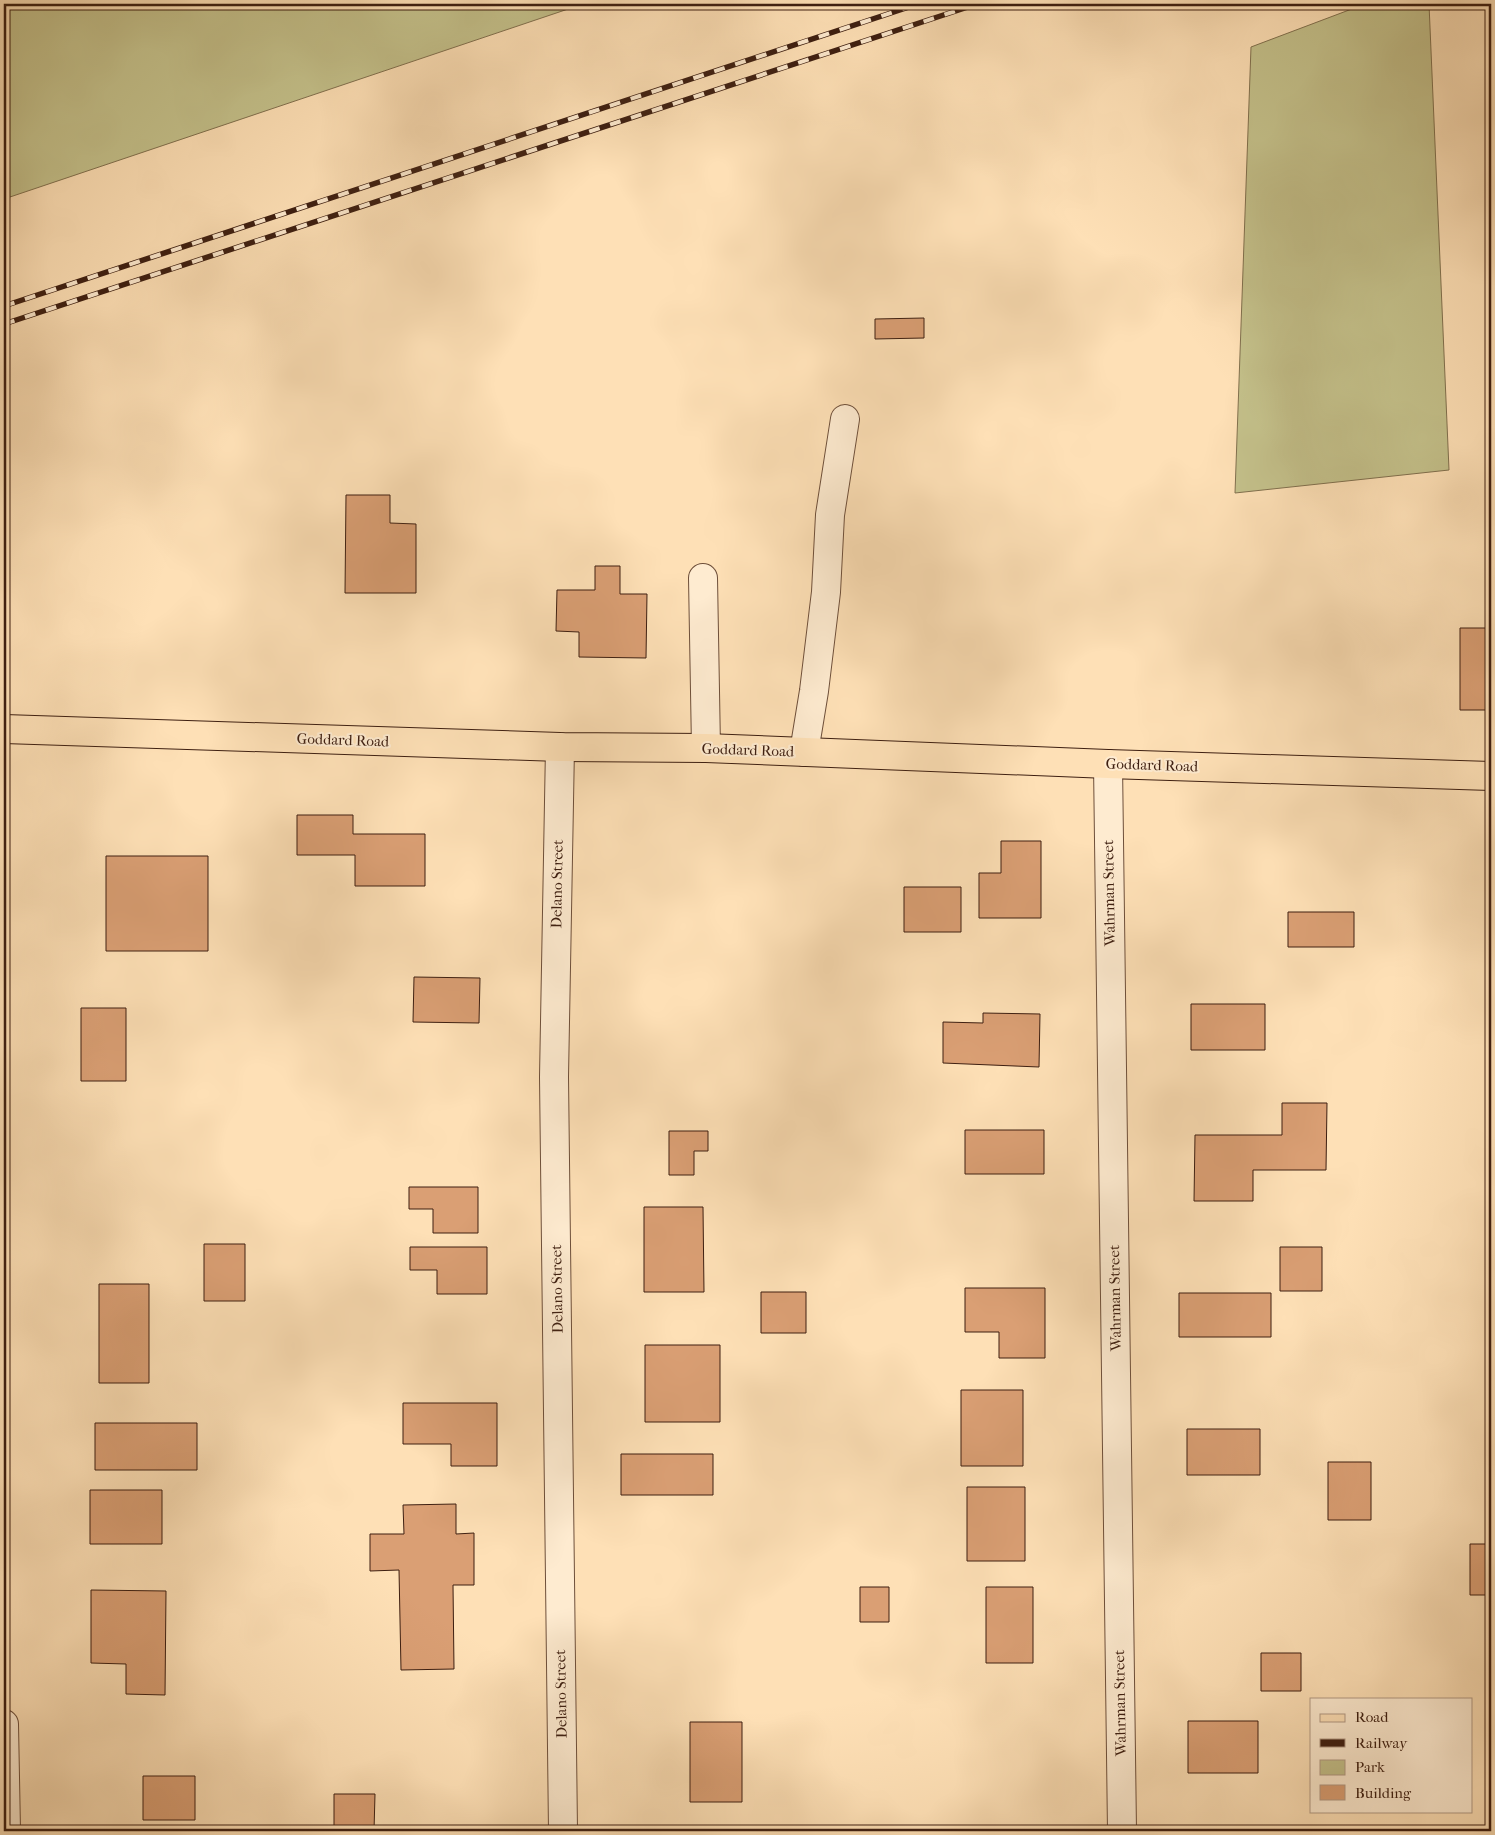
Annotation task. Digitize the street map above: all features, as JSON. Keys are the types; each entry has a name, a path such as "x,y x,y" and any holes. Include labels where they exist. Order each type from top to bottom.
{"main road":[{"name":"Goddard Road","path":"4,728 560,747 706,748 1108,764 1491,776"}],"street":[{"path":"804,752 814,691 826,592 830,515 844,419"},
{"path":"703,578 706,748"},
{"name":"Delano Street","path":"560,747 554,1077 563,1831"},
{"name":"Wahrman Street","path":"1108,764 1122,1831"},
{"path":"4,1724 6,1831"}],"green space":[{"path":"4,4 583,4 4,199"},
{"path":"1365,4 1429,4 1449,470 1235,493 1251,47"}],"building":[{"path":"924,318 924,338 875,339 875,319"},
{"path":"346,495 390,495 390,523 416,524 416,593 345,593"},
{"path":"595,566 620,566 620,594 647,594 646,658 579,657 579,632 556,631 557,590 595,590"},
{"path":"1460,628 1491,628 1491,710 1460,710"},
{"path":"297,815 353,815 353,834 425,834 425,886 355,886 355,855 297,855"},
{"path":"1001,841 1041,841 1041,918 979,918 979,873 1001,873"},
{"path":"106,856 208,856 208,951 106,951"},
{"path":"904,887 961,887 961,932 904,932"},
{"path":"1288,912 1354,912 1354,947 1288,947"},
{"path":"414,977 480,978 479,1023 413,1022"},
{"path":"1191,1004 1265,1004 1265,1050 1191,1050"},
{"path":"81,1008 126,1008 126,1081 81,1081"},
{"path":"983,1013 1040,1014 1039,1067 943,1063 943,1022 983,1023"},
{"path":"1282,1103 1327,1103 1326,1170 1253,1170 1253,1201 1194,1201 1195,1135 1282,1135"},
{"path":"965,1130 1044,1130 1044,1174 965,1174"},
{"path":"669,1131 708,1131 708,1151 694,1151 694,1175 669,1175"},
{"path":"409,1187 478,1187 478,1233 433,1233 433,1209 409,1209"},
{"path":"644,1207 703,1207 704,1292 644,1292"},
{"path":"204,1244 245,1244 245,1301 204,1301"},
{"path":"410,1247 487,1247 487,1294 437,1294 437,1270 410,1270"},
{"path":"1280,1247 1322,1247 1322,1291 1280,1291"},
{"path":"99,1284 149,1284 149,1383 99,1383"},
{"path":"965,1288 1045,1288 1045,1358 999,1358 999,1332 965,1332"},
{"path":"761,1292 806,1292 806,1333 761,1333"},
{"path":"1179,1293 1271,1293 1271,1337 1179,1337"},
{"path":"645,1345 720,1345 720,1422 645,1422"},
{"path":"961,1390 1023,1390 1023,1466 961,1466"},
{"path":"403,1403 497,1403 497,1466 451,1466 451,1444 403,1444"},
{"path":"95,1423 197,1423 197,1470 95,1470"},
{"path":"1187,1429 1260,1429 1260,1475 1187,1475"},
{"path":"621,1454 713,1454 713,1495 621,1495"},
{"path":"1328,1462 1371,1462 1371,1520 1328,1520"},
{"path":"967,1487 1025,1487 1025,1561 967,1561"},
{"path":"90,1490 162,1490 162,1544 90,1544"},
{"path":"456,1504 456,1534 474,1533 474,1585 453,1585 454,1669 401,1670 399,1570 370,1571 370,1534 404,1534 403,1505"},
{"path":"1470,1544 1491,1544 1491,1595 1470,1595"},
{"path":"860,1587 889,1587 889,1622 860,1622"},
{"path":"986,1587 1033,1587 1033,1663 986,1663"},
{"path":"91,1590 166,1591 165,1695 126,1694 126,1664 91,1663"},
{"path":"1261,1653 1301,1653 1301,1691 1261,1691"},
{"path":"1188,1721 1258,1721 1258,1773 1188,1773"},
{"path":"690,1722 742,1722 742,1802 690,1802"},
{"path":"143,1776 195,1776 195,1820 143,1820"},
{"path":"334,1794 375,1794 374,1831 334,1831"}],"railway":[{"path":"4,306 918,4"},
{"path":"4,324 977,4"}]}
